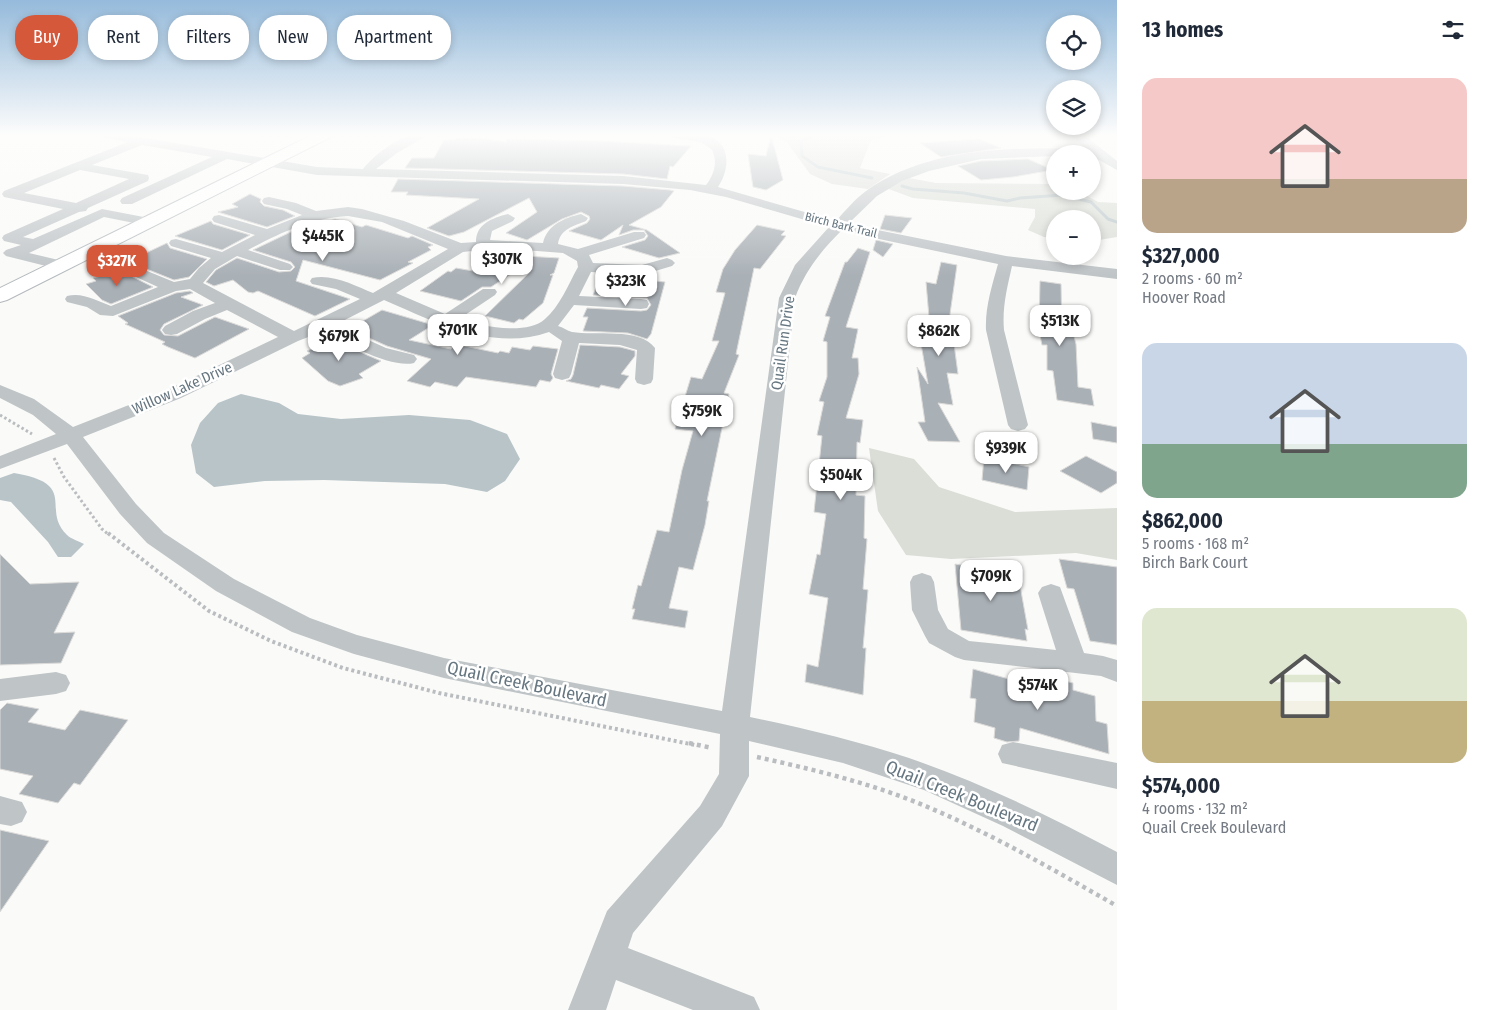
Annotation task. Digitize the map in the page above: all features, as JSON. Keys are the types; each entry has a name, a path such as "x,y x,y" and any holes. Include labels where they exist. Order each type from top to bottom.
{"main road":[{"path":"0,296 231,181"}],"street":[{"path":"5,196 41,181"},
{"path":"35,244 9,238 136,181"},
{"path":"157,181 166,183"},
{"path":"15,254 170,181"},
{"name":"Birch Bark Trail","path":"640,181 709,189 839,226 1006,261 1117,274"},
{"path":"709,189 716,181"},
{"name":"Quail Run Drive","path":"586,1010 619,923 711,816 734,776 735,726 787,298 794,278 805,261 860,203 894,181"},
{"path":"5,196 149,222"},
{"path":"269,201 291,206 315,216"},
{"path":"72,300 92,303 102,310 113,311 172,287 195,283 203,271 268,234 315,216 336,212 362,212 459,248 498,244 565,249 581,260 642,270 667,262"},
{"path":"483,246 483,233 487,228 508,218"},
{"path":"550,248 550,238 556,230 581,218"},
{"path":"219,219 268,234"},
{"path":"318,281 379,296 471,329 514,334 534,331 546,327 554,321 568,300 581,260 639,235"},
{"path":"176,243 202,252 230,254 286,268"},
{"name":"Willow Lake Drive","path":"0,463 174,394 379,296 459,248"},
{"path":"0,250 62,265"},
{"path":"1006,261 996,300 994,314 995,330 1018,425"},
{"path":"130,269 172,287"},
{"path":"195,283 197,287 227,304 292,337"},
{"path":"447,320 489,292"},
{"path":"568,300 640,304"},
{"path":"171,330 227,304"},
{"path":"321,325 380,352 408,359"},
{"path":"546,327 570,337 625,340 641,344 646,348 647,353 644,380"},
{"path":"562,374 570,337"},
{"name":"Quail Creek Boulevard","path":"0,391 45,414 71,435 92,460 122,504 153,537 204,573 254,603 303,626 372,650 502,681 735,726 809,743 906,770 1048,831 1117,869"},
{"path":"922,582 926,610 938,636 964,650 1103,666 1117,672"},
{"path":"1051,593 1074,663"},
{"path":"0,690 56,683"},
{"path":"1013,754 1117,776"},
{"path":"606,958 741,1010"}],"shaded area":[{"path":"826,181 880,181 868,189 832,184"},
{"path":"902,181 1046,184 1046,200 1094,200 1098,202 1117,203 1117,237 1101,240 1101,210 1046,210 1046,237 1028,230 1035,217 1035,209 913,198 886,188"},
{"path":"241,394 279,403 298,414 341,419 409,415 470,420 507,434 520,459 505,481 487,492 445,484 324,480 265,481 214,487 196,473 191,445 200,423 218,403"},
{"path":"869,448 914,459 939,487 1015,512 1117,508 1117,560 1076,553 951,559 906,555 878,511"},
{"path":"14,473 34,478 46,484 53,491 60,525 67,535 84,544 71,557 58,557 48,542 11,502 0,500 0,478"}],"building":[{"path":"397,181 467,181 623,186 670,190 674,191 661,207 629,225 647,230 680,253 659,258 622,247 645,240 648,236 644,230 633,230 619,235 623,225 601,240 569,231 587,223 590,219 589,216 581,212 562,219 527,240 506,233 537,212 529,198 464,232 449,236 427,228 479,199 406,195 408,192 391,192"},
{"path":"752,181 781,181 766,190 753,187"},
{"path":"250,194 261,199 260,202 264,206 283,210 295,216 267,227 218,212 238,207 232,204"},
{"path":"885,215 912,218 901,233 880,229"},
{"path":"335,219 362,227 366,225 408,238 412,236 433,245 428,247 431,250 408,262 413,263 380,280 303,260 296,281 350,299 315,316 258,291 248,292 233,280 214,286 206,282 216,270 237,258 279,272 291,271 295,267 291,262 253,250 297,229 312,224 316,226"},
{"path":"211,221 213,224 250,235 222,250 175,236"},
{"path":"757,225 785,231 781,235 786,236 760,269 754,268 736,354 739,355 724,393 729,394 707,501 709,501 705,525 693,570 679,567 669,608 688,611 685,628 632,619 635,609 632,609 638,585 641,586 657,530 669,532 682,470 693,431 675,429 691,377 702,379 719,341 712,341 725,293 716,292 723,269 735,250"},
{"path":"876,240 893,244 883,257 873,250"},
{"path":"167,243 170,248 207,259 189,277 174,280 139,266 144,264 131,260"},
{"path":"858,248 870,252 846,327 858,329 852,358 858,358 859,374 846,418 863,420 860,443 857,442 856,495 865,496 864,538 867,539 863,589 868,590 863,648 866,648 863,695 805,682 807,664 818,667 828,598 809,594 817,554 820,555 826,514 814,512 822,436 817,435 824,402 819,401 827,377 827,342 823,341 830,317 825,316 845,262"},
{"path":"507,255 559,258 554,273 550,275 553,275 543,303 523,320 519,319 514,323 485,316 529,273 523,266 491,287 482,287 461,301 420,291 448,271 451,272 456,268 479,272"},
{"path":"941,262 957,265 950,314 958,374 947,373 953,405 938,403 960,442 928,441 918,422 925,422 917,367 928,384 920,338 929,339 928,329 930,329 926,282 936,284"},
{"path":"121,271 153,287 111,304 102,300 86,284 96,281 93,278"},
{"path":"607,276 665,282 651,334 647,339 628,333 583,331 588,317 583,317 587,308 641,311 647,310 651,305 647,298 593,295 599,280 605,280"},
{"path":"1040,281 1061,284 1062,332 1073,333 1076,344 1078,387 1091,389 1094,406 1057,400 1053,371 1047,370 1047,345 1042,345 1039,330"},
{"path":"190,291 193,293 181,297 203,305 164,324 160,330 164,335 178,336 215,317 249,329 195,358 168,347 162,344 165,342 125,324 128,323 118,316 176,293"},
{"path":"382,310 433,325 409,340 451,349 455,344 498,353 500,351 509,353 512,347 530,350 533,346 558,349 551,374 553,378 550,382 540,380 536,387 466,377 457,387 435,382 430,387 407,381 431,359 387,346 349,329"},
{"path":"332,339 381,361 359,374 363,378 340,386 328,381 302,358 310,353 307,351"},
{"path":"580,345 620,347 635,351 635,356 621,374 629,376 619,389 601,385 599,388 566,381 571,379 573,375"},
{"path":"1091,422 1117,427 1117,443 1093,439"},
{"path":"1086,456 1117,472 1117,483 1101,493 1060,471"},
{"path":"984,457 1029,467 1027,490 982,480"},
{"path":"0,554 30,584 79,582 54,633 75,632 61,663 0,665"},
{"path":"1059,559 1117,567 1117,645 1090,641 1074,589 1067,588"},
{"path":"983,563 1001,566 1002,571 1018,574 1028,630 1025,629 1027,641 961,630 955,564 984,569"},
{"path":"973,669 1052,691 1052,678 1073,683 1073,690 1095,696 1096,721 1107,724 1109,754 1020,728 1019,741 1007,742 994,738 995,728 974,722 976,699 970,698"},
{"path":"7,703 39,709 28,722 65,730 80,710 128,720 80,785 74,783 58,803 19,794 33,776 0,769 0,710"},
{"path":"0,830 49,841 0,912"}],"waterway":[{"path":"902,186 913,189 964,193 1007,201 1020,198 1062,195 1091,202 1108,219 1117,222"}]}
